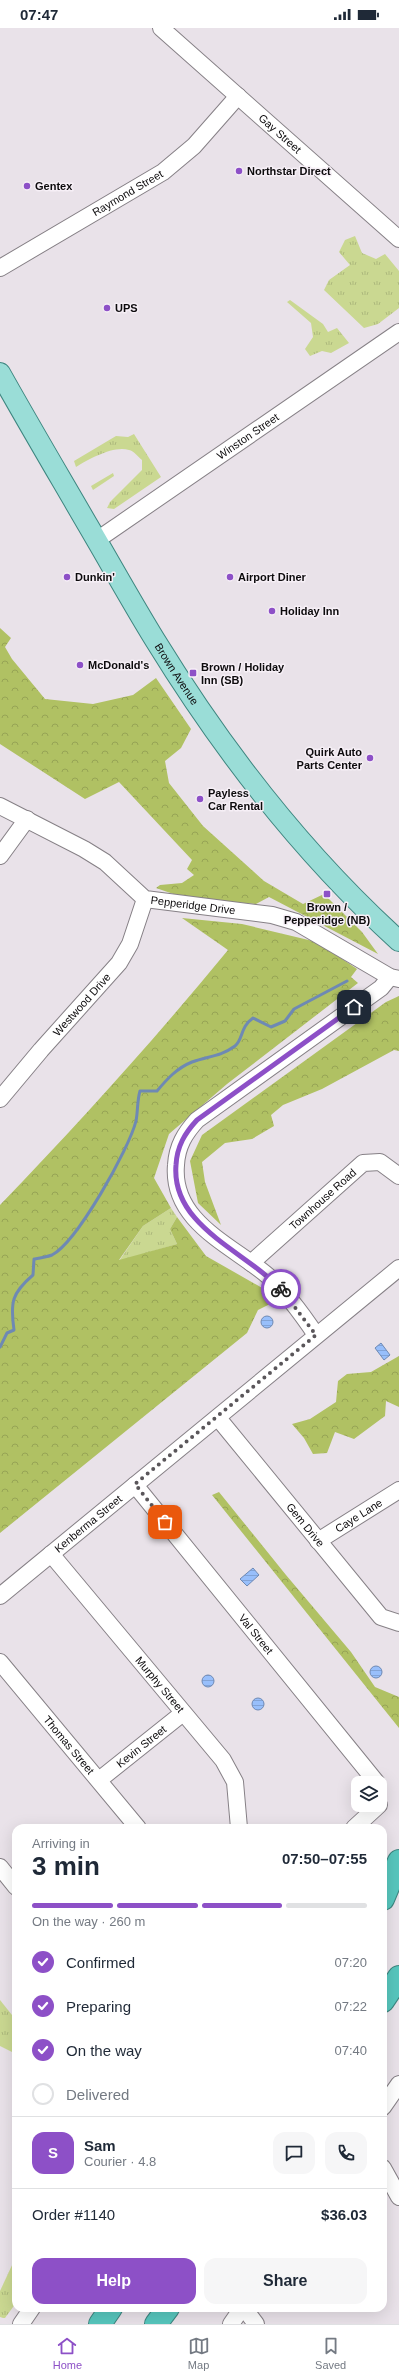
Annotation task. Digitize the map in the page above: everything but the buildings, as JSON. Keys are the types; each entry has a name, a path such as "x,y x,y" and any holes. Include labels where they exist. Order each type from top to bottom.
{"highway":[{"path":"387,1889 399,1860"},
{"path":"387,1904 399,1886"},
{"path":"387,1995 399,1976"},
{"path":"100,2324 108,2312"},
{"path":"156,2324 165,2312"}],"main road":[{"name":"Brown Avenue","path":"0,373 155,640 228,748 317,857 356,900 399,941"}],"street":[{"name":"Gay Street","path":"161,28 399,239"},
{"name":"Raymond Street","path":"0,268 163,172 194,146 238,96"},
{"name":"Winston Street","path":"97,540 399,332"},
{"name":"Pepperidge Drive","path":"0,806 27,819 105,862 146,899 272,914 296,922 395,978"},
{"path":"0,856 27,819"},
{"name":"Westwood Drive","path":"0,1099 36,1056 120,963 130,944 146,899"},
{"path":"316,1335 287,1295 251,1262 199,1223 183,1204 178,1192 175,1172 182,1139 197,1120 209,1110 395,978"},
{"name":"Townhouse Road","path":"251,1262 363,1163 380,1162 399,1176"},
{"name":"Kenberma Street","path":"0,1596 399,1268"},
{"name":"Gem Drive","path":"218,1418 381,1617 390,1621 399,1622"},
{"name":"Val Street","path":"135,1484 366,1776"},
{"name":"Caye Lane","path":"318,1540 399,1490"},
{"name":"Murphy Street","path":"51,1554 230,1770 238,1794 239,1824"},
{"name":"Thomas Street","path":"0,1662 135,1824"},
{"name":"Kevin Street","path":"99,1780 183,1713"},
{"path":"357,1824 366,1812"},
{"path":"0,1867 12,1882"},
{"path":"387,2102 399,2084"},
{"path":"387,2175 399,2197"},
{"path":"22,2324 30,2312"},
{"path":"231,2324 240,2312"},
{"path":"246,2312 256,2324"}],"green space":[{"path":"355,236 362,253 376,259 385,254 399,271 399,308 378,324 364,328 324,290 329,280 350,265 339,252 345,240"},
{"path":"290,300 323,324 328,332 337,328 349,343 331,353 322,351 310,356 305,349 313,337 311,323 287,302"},
{"path":"134,434 161,477 114,509 107,508 110,502 142,470 142,460 129,450 116,449 88,460 76,467 74,461 116,436 128,437"},
{"path":"113,473 114,476 93,490 91,486"},
{"path":"0,628 11,638 5,647 12,659 45,699 93,704 133,695 156,678 191,729 181,748 165,761 169,783 203,826 264,881 303,904 324,894 362,932 378,954 269,897 256,904 185,898 156,888 160,885 182,883 194,875 187,869 192,860 119,782 85,799 0,744"},
{"path":"182,918 242,924 317,942 357,969 351,977 358,983 227,1084 169,1134 154,1178 171,1208 143,1226 119,1260 177,1244 170,1229 177,1217 206,1256 264,1289 278,1300 258,1310 247,1333 0,1533 0,1205 117,1080 228,950"},
{"path":"399,996 399,1051 394,1050 322,1089 283,1105 271,1115 274,1126 252,1139 225,1143 202,1162 205,1182 221,1225 198,1203 190,1161 202,1135 386,1002"},
{"path":"171,1208 177,1217 170,1229 177,1244 119,1261 143,1226"},
{"path":"399,1356 399,1407 386,1401 385,1416 354,1439 335,1432 327,1453 313,1454 304,1438 292,1424 310,1419 336,1402 338,1381 347,1374 371,1372"},
{"path":"219,1492 351,1652 375,1687 399,1697 399,1728 212,1495"},
{"path":"0,2000 12,2015 12,2052 0,2046"},
{"path":"12,2265 12,2308 5,2318 0,2317 0,2291"}],"water":[{"path":"265,1316 269,1316 273,1322 269,1328 265,1328 261,1324 261,1320"},
{"path":"381,1343 390,1355 384,1360 375,1348"},
{"path":"253,1568 259,1575 247,1586 240,1579"},
{"path":"376,1666 380,1668 382,1672 380,1676 376,1678 372,1676 370,1672 372,1668"},
{"path":"206,1675 210,1675 214,1681 210,1687 206,1687 202,1683 202,1679"},
{"path":"256,1698 260,1698 264,1704 260,1710 256,1710 252,1706 252,1702"}],"waterway":[{"path":"0,1347 7,1333 14,1330 12,1312 14,1299 21,1287 33,1275 34,1259 52,1255 62,1247 75,1233 101,1194 123,1152 136,1121 140,1091 157,1091 173,1074 187,1064 230,1050 238,1043 246,1025 253,1018 271,1027 285,1021 294,1009 347,981"}],"way so far":[{"path":"165,1522 135,1484 218,1418 316,1335 281,1289"}],"place":[{"name":"Northstar Direct","path":"239,171"},
{"name":"Gentex","path":"27,186"},
{"name":"UPS","path":"107,308"},
{"name":"Dunkin'","path":"67,577"},
{"name":"Airport Diner","path":"230,577"},
{"name":"Holiday Inn","path":"272,611"},
{"name":"McDonald's","path":"80,665"},
{"name":"Brown / Holiday Inn (SB)","path":"193,673"},
{"name":"Quirk Auto Parts Center","path":"370,758"},
{"name":"Payless Car Rental","path":"200,799"},
{"name":"Brown / Pepperidge (NB)","path":"327,894"}],"route":[{"path":"281,1289 269,1277 218,1239 190,1214 183,1204 176,1182 175,1172 178,1150 182,1139 189,1129 209,1110 354,1007"}]}
